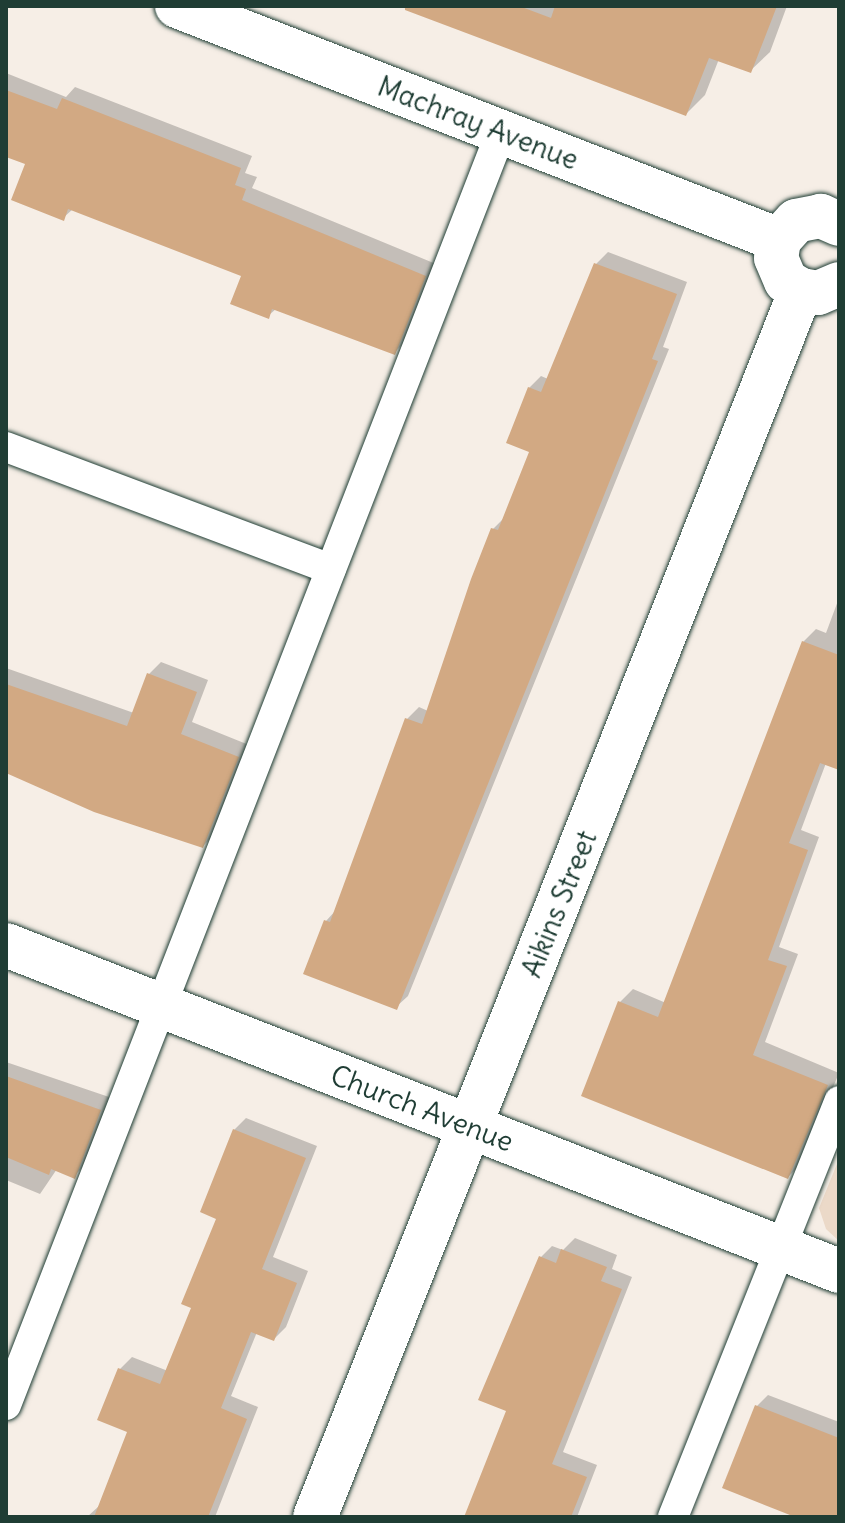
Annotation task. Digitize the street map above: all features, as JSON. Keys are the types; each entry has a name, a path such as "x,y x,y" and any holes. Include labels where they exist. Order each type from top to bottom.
{"street":[{"name":"Machray Avenue","path":"177,6 779,240"},
{"path":"820,287 778,266 779,240 796,221 836,213"},
{"name":"Aikins Street","path":"315,1517 471,1127 820,287"},
{"name":"Church Avenue","path":"6,945 839,1271"}],"lane":[{"path":"6,1405 12,1374 161,1006 501,132"},
{"path":"6,447 331,569"},
{"path":"673,1517 839,1101"}],"shaded area":[{"path":"839,1159 839,1241 826,1229 819,1208"}],"building":[{"path":"405,6 519,6 551,18 555,6 777,6 751,73 709,58 686,116 405,10"},
{"path":"6,90 57,109 62,98 241,168 235,185 246,189 242,200 426,276 395,355 272,309 269,319 230,304 241,276 68,209 64,221 11,200 25,164 6,157"},
{"path":"594,263 677,294 652,359 658,361 397,1010 303,974 324,920 330,922 405,718 422,724 491,528 498,530 529,452 506,443 528,387 541,392"},
{"path":"802,641 839,655 839,770 820,763 789,843 808,850 768,960 787,966 753,1055 828,1085 788,1179 581,1096 618,1001 658,1017"},
{"path":"147,673 197,692 181,734 239,757 203,848 94,812 6,773 6,684 127,726"},
{"path":"6,1076 101,1110 75,1179 51,1169 49,1175 6,1157"},
{"path":"233,1129 306,1158 262,1269 297,1283 274,1341 251,1332 221,1408 247,1419 208,1517 94,1517 127,1432 97,1420 118,1368 160,1384 191,1308 181,1304 216,1219 200,1212"},
{"path":"561,1249 607,1267 601,1281 622,1289 552,1464 587,1477 571,1517 464,1517 506,1411 478,1400 539,1256 556,1263"},
{"path":"755,1405 839,1438 839,1517 795,1517 722,1488"}]}
